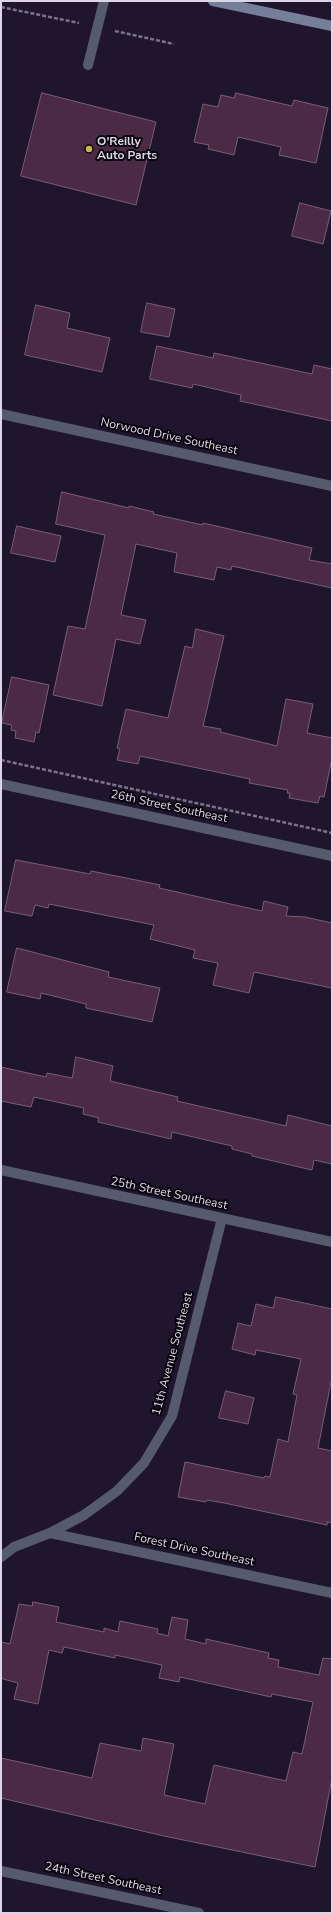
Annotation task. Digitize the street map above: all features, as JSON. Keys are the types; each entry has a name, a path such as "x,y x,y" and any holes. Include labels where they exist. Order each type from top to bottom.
{"street":[{"path":"88,65 104,1"},
{"path":"213,1 332,26"},
{"name":"Norwood Drive Southeast","path":"1,414 332,486"},
{"name":"26th Street Southeast","path":"1,784 332,856"},
{"name":"25th Street Southeast","path":"1,1170 332,1242"},
{"name":"11th Avenue Southeast","path":"1,1557 14,1547 50,1533 84,1515 117,1491 144,1462 172,1416 222,1218"},
{"name":"Forest Drive Southeast","path":"50,1533 332,1593"},
{"name":"24th Street Southeast","path":"1,1871 199,1913"}],"path":[{"path":"1,760 332,833"}],"building":[{"name":"O'Reilly Auto Parts","path":"42,93 156,122 136,205 21,176"},
{"path":"236,93 292,106 294,100 328,108 316,163 279,155 281,147 238,137 234,155 208,149 209,145 194,142 203,104 218,107 221,95 234,98"},
{"path":"300,203 331,211 323,244 292,236"},
{"path":"147,303 175,309 169,337 141,332"},
{"path":"36,305 70,313 67,328 110,338 102,372 25,355"},
{"path":"157,346 213,358 214,353 312,374 314,365 332,369 332,421 240,401 241,395 193,384 192,388 150,379"},
{"path":"62,492 129,508 129,506 154,512 153,514 203,525 203,523 312,548 309,560 332,564 332,588 232,566 231,570 217,567 214,580 174,572 177,553 136,544 121,615 146,620 140,644 116,639 102,706 53,695 68,626 85,629 105,535 56,524"},
{"path":"17,526 61,536 55,562 11,553"},
{"path":"196,629 224,636 203,726 221,729 220,732 277,746 286,699 313,704 307,733 332,738 332,758 324,797 320,796 318,803 289,798 290,793 287,793 288,790 249,783 250,779 140,756 138,764 117,760 120,749 117,748 126,709 168,718 185,646 192,648"},
{"path":"12,677 49,685 39,733 36,732 34,742 15,738 16,731 11,730 12,725 2,723"},
{"path":"16,860 90,874 91,871 136,880 160,885 159,888 262,911 264,901 288,907 286,916 305,917 332,923 332,988 254,972 249,993 213,985 218,963 193,958 195,950 150,939 154,925 49,904 48,908 35,905 32,916 5,911"},
{"path":"17,948 109,972 108,977 160,988 152,1022 86,1008 86,1004 41,993 40,999 7,992"},
{"path":"76,1057 113,1066 110,1081 178,1097 177,1101 286,1126 288,1115 332,1126 332,1164 314,1160 312,1170 252,1156 252,1154 232,1149 232,1146 172,1132 171,1139 98,1122 99,1118 83,1114 84,1108 34,1097 31,1107 1,1101 1,1067 46,1077 47,1073 72,1078"},
{"path":"276,1297 332,1309 332,1377 318,1448 332,1451 332,1523 327,1522 327,1525 224,1503 207,1500 206,1502 178,1497 185,1462 264,1478 265,1476 270,1477 278,1439 288,1442 297,1395 293,1394 301,1359 256,1350 255,1355 232,1349 238,1323 251,1326 256,1304 273,1308"},
{"path":"226,1391 254,1398 248,1424 219,1418"},
{"path":"33,1602 59,1607 56,1622 104,1632 104,1628 118,1632 120,1621 158,1629 157,1633 168,1636 172,1617 188,1620 185,1639 206,1644 206,1639 269,1653 268,1658 279,1660 278,1667 319,1675 323,1658 332,1659 332,1778 315,1867 164,1836 1,1798 1,1758 92,1778 100,1743 141,1751 143,1738 174,1744 164,1795 205,1804 214,1765 286,1781 293,1752 302,1754 313,1702 272,1694 271,1697 180,1677 179,1682 159,1678 162,1665 115,1655 115,1658 64,1647 62,1653 49,1650 38,1704 14,1699 18,1683 3,1679 1,1677 1,1642 10,1644 19,1604 32,1606"}],"place":[{"name":"O'Reilly Auto Parts","path":"89,149"}]}
